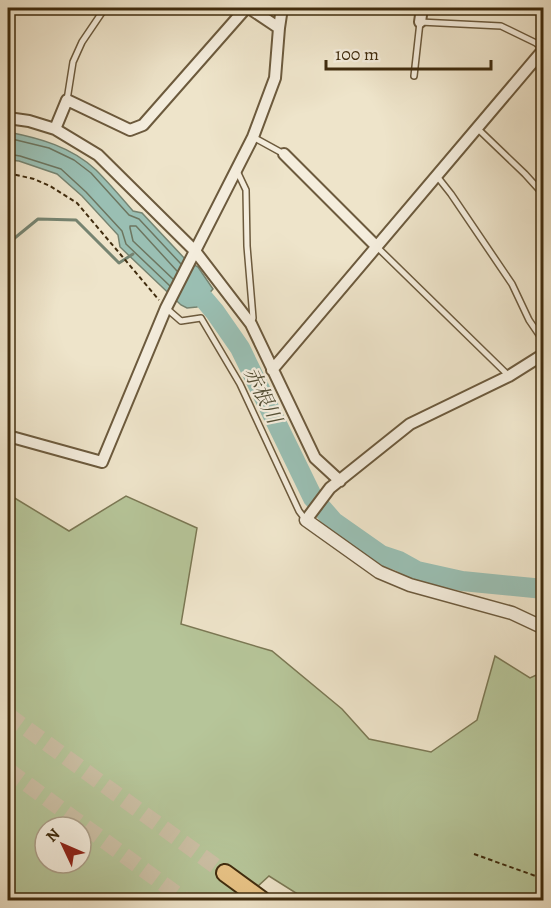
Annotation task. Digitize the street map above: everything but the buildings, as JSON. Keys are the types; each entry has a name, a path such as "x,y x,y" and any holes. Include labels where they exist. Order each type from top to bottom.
{"highway":[{"path":"225,873 262,900"}],"street":[{"path":"55,129 67,100 130,130 143,125 247,8 279,28"},
{"path":"8,436 102,462 168,305 253,136 275,78 282,8"},
{"path":"420,22 422,8"},
{"path":"272,370 543,49"},
{"path":"8,118 29,121 55,129 98,155 193,255 251,324 315,458 340,481"},
{"path":"284,154 376,246"},
{"path":"543,354 509,376 410,424 330,488 308,517 379,572 410,585 512,613 543,628"}],"lane":[{"path":"67,100 74,62 82,42 105,8"},
{"path":"414,76 420,22 501,26 536,43 543,49"},
{"path":"477,128 525,174 543,195"},
{"path":"253,136 284,154"},
{"path":"236,169 246,190 247,246 253,318 251,324"},
{"path":"436,175 512,284 529,320 543,342"},
{"path":"376,246 509,376"},
{"path":"168,305 181,321 201,318 240,384 299,511 308,517"}],"path":[{"path":"8,173 34,179 77,203 168,305"},
{"path":"474,854 543,879"}],"green space":[{"path":"8,494 69,531 126,496 197,528 181,624 272,651 342,709 369,739 431,752 477,720 495,656 530,678 543,672 543,900 307,900 269,876 243,900 8,900"}],"water":[{"path":"8,132 66,149 87,162 133,211 142,213 186,260 198,267 213,289 197,307 187,308 181,305 120,247 118,235 82,196 57,174 19,161 8,160"}],"waterway":[{"path":"8,253 11,241 38,219 76,220 119,263 133,254"},
{"name":"赤根川","path":"186,282 215,312 240,348 313,498 334,522 381,555 399,561 417,571 462,581 544,589"}],"tunnel":[{"path":"8,715 225,873"},
{"path":"8,770 185,900"}]}
